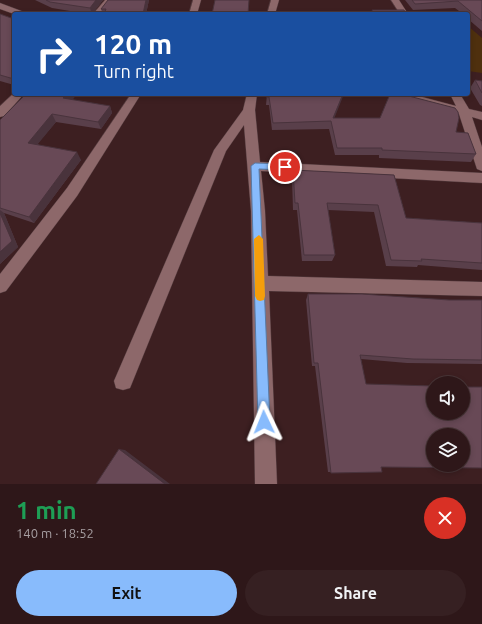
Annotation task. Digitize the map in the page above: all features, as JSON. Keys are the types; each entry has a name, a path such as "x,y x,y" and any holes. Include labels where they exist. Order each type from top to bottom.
{"street":[{"path":"10,0 19,12"},
{"path":"100,12 109,0"},
{"path":"194,12 197,0"},
{"path":"272,12 275,0"},
{"path":"395,0 403,12"},
{"path":"0,6 15,12"},
{"path":"0,95 17,97"},
{"path":"0,286 72,192 135,96"},
{"path":"252,96 249,110 255,166 266,484"},
{"path":"406,96 464,110 482,116"},
{"path":"456,96 464,110 482,166"},
{"path":"0,113 17,97"},
{"path":"123,381 220,150 249,110"},
{"path":"255,166 482,178"},
{"path":"260,282 482,289"}],"shaded area":[{"path":"470,28 482,38 482,73 470,71"}],"building":[{"path":"46,0 96,0 90,8 50,2"},
{"path":"108,0 146,0 143,12 105,12 106,9 101,9"},
{"path":"215,0 249,0 248,12 212,12"},
{"path":"412,0 482,0 482,21 458,1 415,4"},
{"path":"372,10 404,10 405,12 373,12"},
{"path":"0,14 12,18 12,78 0,75"},
{"path":"475,80 482,81 482,93"},
{"path":"24,96 65,96 63,98 110,106 98,122 52,114 28,143 77,152 29,217 0,208 0,120"},
{"path":"342,96 333,118 380,118 389,96 409,96 455,108 458,112 459,118 456,132 468,133 476,154 382,150 382,148 337,148 331,121 273,123 269,97 266,97"},
{"path":"293,170 394,175 406,218 482,223 482,263 421,259 422,261 391,260 378,205 327,203 335,255 304,255 298,203 295,203"},
{"path":"0,213 12,241 0,252"},
{"path":"308,294 362,294 449,300 482,300 482,360 413,359 360,355 366,384 426,386 426,420 470,420 470,387 482,387 482,468 470,468 470,428 426,428 426,467 381,467 382,472 331,473 318,363 314,363"},
{"path":"119,449 165,484 96,484"}],"slow traffic":[{"path":"259,239 260,296"}],"route":[{"path":"264,422 258,211 255,166 285,167"}]}
